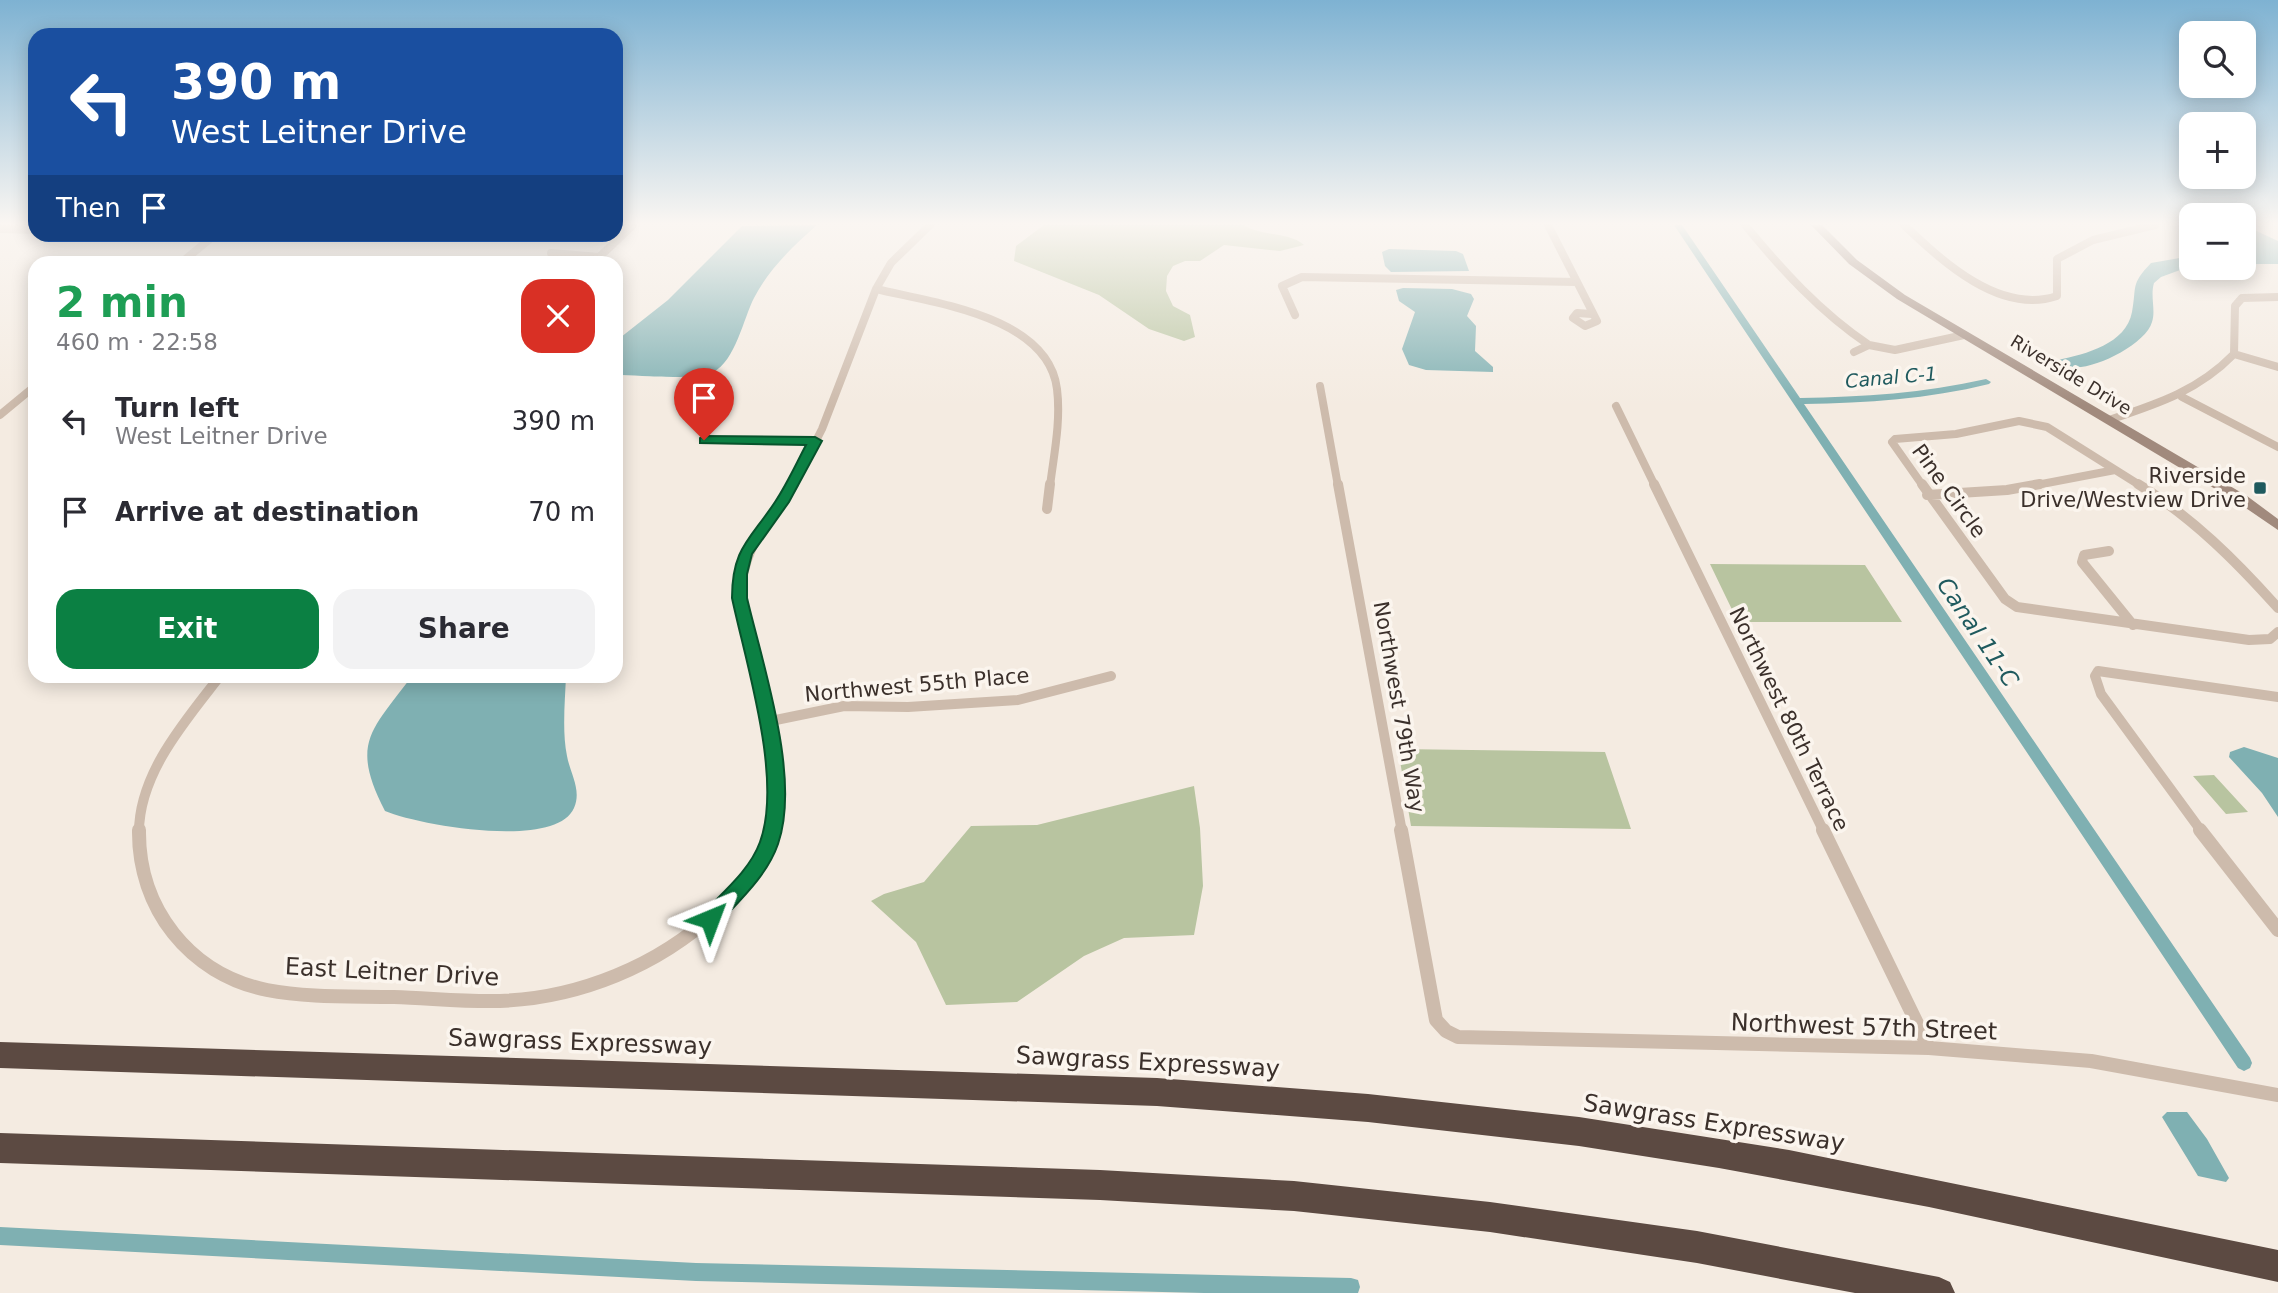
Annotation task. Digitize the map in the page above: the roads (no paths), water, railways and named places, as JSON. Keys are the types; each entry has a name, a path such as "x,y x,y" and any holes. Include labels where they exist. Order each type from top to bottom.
{"highway":[{"name":"Sawgrass Expressway","path":"0,1055 1157,1092 1339,1104 1536,1126 1718,1152 1891,1185 2278,1266"},
{"path":"0,1148 1059,1184 1294,1196 1490,1217 1671,1243 1939,1293"}],"street":[{"name":"East Leitner Drive","path":"215,683 177,735 146,793 137,834 139,875 163,921 198,960 252,986 332,996 513,1000 570,992 619,974 670,948 710,919 748,879 769,845 778,807 777,769 740,598 740,574 745,553 782,502 815,441 878,285"},
{"path":"1284,285 1295,314"},
{"path":"1579,285 1592,314"},
{"path":"1797,285 1869,345 1895,351 1964,335"},
{"name":"Riverside Drive","path":"1885,285 1964,335 2248,491 2278,512"},
{"name":"Riverside Drive","path":"1899,285 2116,418 2242,499 2278,526"},
{"path":"1985,285 2026,302 2040,303 2057,296 2057,285"},
{"path":"876,289 988,319 1026,336 1040,350 1052,367 1058,399 1047,509"},
{"path":"2116,418 2182,397 2215,376 2234,354 2235,306 2242,298 2278,296"},
{"path":"1854,352 1869,345"},
{"path":"2234,354 2278,367"},
{"name":"Northwest 79th Way","path":"1320,386 1436,1020 1447,1031"},
{"path":"0,415 28,392"},
{"path":"2182,397 2278,447"},
{"name":"Northwest 80th Terrace","path":"1616,406 1929,1048"},
{"name":"Pine Circle","path":"2278,607 2233,558 2190,521 2115,470 2034,422 2019,421 1955,434 1895,439 1892,442 1894,449 1927,495 2005,599 2017,607 2249,640 2270,639 2278,632"},
{"path":"704,440 815,441"},
{"path":"1927,495 2007,490 2115,470"},
{"path":"2109,551 2084,555 2082,562 2133,625"},
{"path":"2278,697 2098,671 2095,676 2101,694 2186,811 2278,930"},
{"name":"Northwest 55th Place","path":"766,722 811,710 844,706 908,707 1018,700 1111,676"},
{"name":"Northwest 57th Street","path":"1447,1031 1458,1037 1929,1048 2091,1061 2278,1095"}],"water":[{"path":"683,285 762,285 733,349 721,367 704,375 623,375 623,335"},
{"path":"2136,285 2154,285 2152,322 2148,330 2130,347 2106,360 2082,367 2071,367 2058,360 2092,351 2113,340 2122,332 2132,312"},
{"path":"1452,289 1471,294 1474,299 1467,316 1476,326 1475,351 1493,367 1493,372 1426,370 1409,365 1402,349 1415,312 1399,301 1396,290"},
{"path":"407,683 566,683 565,737 577,795 574,808 562,821 542,828 515,831 455,827 385,811 374,788 367,753 376,725"},
{"path":"2244,747 2278,758 2278,817 2262,793 2229,757 2230,752"},
{"path":"2167,1112 2187,1112 2207,1139 2229,1178 2226,1182 2198,1176 2162,1117"}],"waterway":[{"name":"Canal 11-C","path":"1719,285 2244,1063"},
{"name":"Canal C-1","path":"1799,401 1916,395 1986,382"},
{"path":"0,1236 696,1272 1351,1287"}],"place":[{"name":"Riverside Drive/Westview Drive","path":"2260,488"}]}
